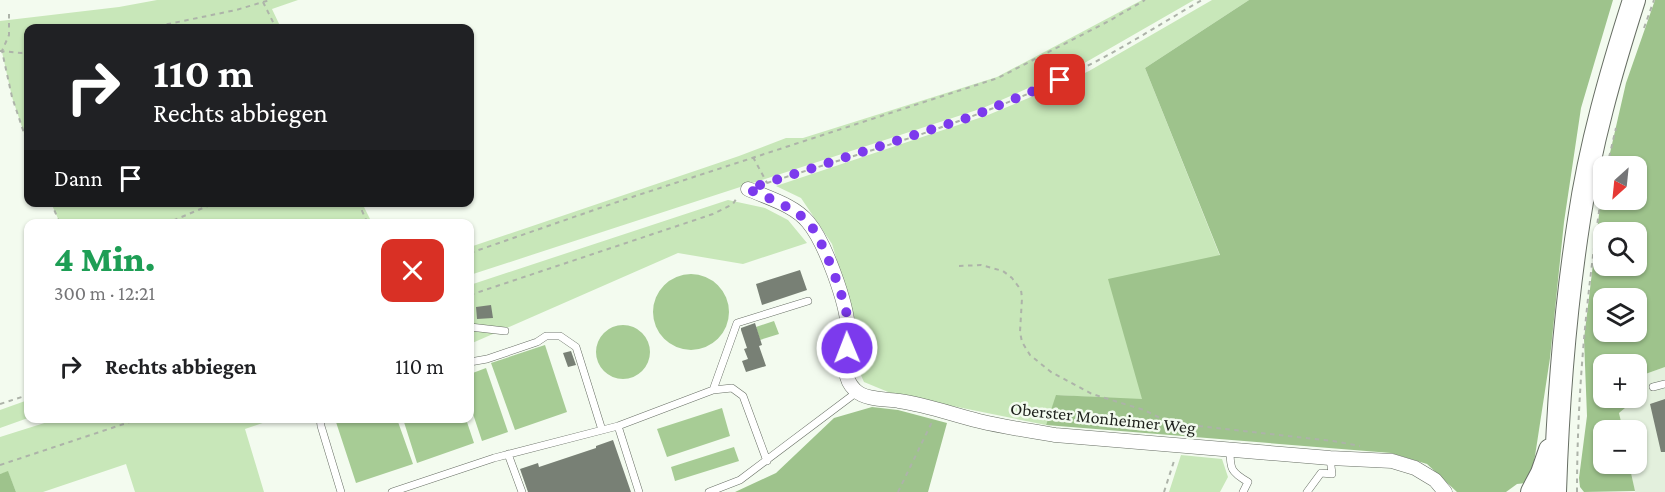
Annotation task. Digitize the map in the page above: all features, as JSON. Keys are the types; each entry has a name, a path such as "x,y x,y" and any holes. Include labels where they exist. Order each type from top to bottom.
{"main road":[{"path":"1555,492 1557,423 1568,303 1579,219 1600,116 1634,0"},
{"path":"1532,492 1542,473 1557,423"}],"street":[{"path":"745,191 786,206 808,221 821,243 845,307 848,330 845,369 849,382 857,392"},
{"name":"Oberster Monheimer Weg","path":"857,392 872,397 939,408 976,420 1027,431 1230,450 1392,461 1415,468 1435,480 1445,492"}],"lane":[{"path":"713,390 737,323 808,301"},
{"path":"474,327 506,331"},
{"path":"474,361 537,342 546,336 560,336 576,347 602,430"},
{"path":"1653,387 1665,384"},
{"path":"392,492 508,454 618,426 713,390 732,388 743,396 767,461"},
{"path":"709,492 740,480 857,392"},
{"path":"321,423 342,492"},
{"path":"618,426 639,492"},
{"path":"1230,450 1232,471 1248,482 1243,492"},
{"path":"508,454 522,492"},
{"path":"1307,492 1321,473 1332,474 1330,458"}],"path":[{"path":"170,24 226,13 270,0"},
{"path":"474,252 753,157 998,78 1145,0"},
{"path":"474,294 713,214 733,204 745,191 936,129 1025,95 1077,72 1202,0"},
{"path":"1642,34 1654,0"},
{"path":"263,3 274,24"},
{"path":"9,14 9,35 1,51 12,97 24,133"},
{"path":"1,51 24,53"},
{"path":"1609,156 1618,119"},
{"path":"753,157 767,183"},
{"path":"177,219 205,207"},
{"path":"1577,492 1579,407 1590,280 1599,210"},
{"path":"959,266 981,265 1003,271 1012,278 1021,290 1020,332 1022,342 1030,355 1051,372 1092,394 1144,410 1160,418 1189,425 1333,441 1365,448"},
{"path":"0,404 24,396"},
{"path":"898,492 939,408"},
{"path":"0,465 127,423"},
{"path":"1164,492 1178,445"}],"shaded area":[{"path":"157,0 298,0 272,9 279,24 24,24 24,133 12,97 2,52 0,52 0,21 119,7"},
{"path":"1142,0 1194,0 1081,65 983,108 474,274 474,246 786,138 803,138 997,77"},
{"path":"1212,0 1249,0 1145,68 1220,256 1142,400 1057,395 1046,425 893,394 864,382 854,360 857,326 832,244 801,198 776,186 988,115 1062,84 1089,71"},
{"path":"1249,0 1613,0 1581,108 1564,222 1550,358 1535,456 1531,475 1526,483 1517,484 1506,492 1457,492 1427,464 1391,453 1046,425 1056,395 1142,399 1108,279 1220,255 1145,68"},
{"path":"1655,0 1665,0 1665,367 1647,373 1647,354 1593,354 1593,408 1625,408 1619,413 1621,420 1593,420 1593,474 1631,474 1635,491 1584,492 1580,487 1579,478 1587,416 1584,339 1593,264 1593,276 1647,276 1647,222 1598,222 1600,210 1647,210 1647,156 1609,156 1626,83"},
{"path":"728,200 765,208 788,220 807,243 743,264 678,253 474,342 474,284"},
{"path":"53,207 364,207 370,219 58,219"},
{"path":"691,274 706,277 718,285 726,297 729,312 726,327 718,339 706,347 691,350 676,347 664,339 656,327 653,312 656,297 664,285 676,277"},
{"path":"774,321 779,334 760,340 756,327"},
{"path":"623,325 633,327 642,333 648,342 650,352 648,362 642,371 633,377 623,379 613,377 604,371 598,362 596,352 598,342 604,333 613,327"},
{"path":"545,345 567,412 515,430 491,363"},
{"path":"1665,367 1665,492 1635,492 1631,474 1647,474 1647,420 1621,420 1619,413 1625,408 1647,408 1647,373"},
{"path":"486,368 508,432 482,441 474,417 474,372"},
{"path":"24,401 24,419 0,428 0,410"},
{"path":"872,407 898,410 947,423 928,492 735,492 776,473 834,418"},
{"path":"722,408 730,436 667,457 657,429"},
{"path":"44,423 262,423 245,429 264,492 135,492 126,464 43,492 16,492 8,472 0,474 0,437"},
{"path":"336,423 398,423 413,464 356,483"},
{"path":"404,423 467,423 474,443 417,463"},
{"path":"734,447 739,461 675,481 671,467"},
{"path":"1181,455 1222,459 1228,477 1220,492 1169,492"},
{"path":"8,471 16,492 0,492 0,474"}],"building":[{"path":"800,270 807,290 762,305 756,284"},
{"path":"491,305 493,318 477,319 476,307"},
{"path":"755,323 762,345 759,346 766,366 746,372 742,361 748,359 744,349 747,348 741,328"},
{"path":"571,351 576,365 568,367 563,353"},
{"path":"1665,399 1665,452 1661,452 1650,404"},
{"path":"613,440 631,492 528,492 520,469 538,463 539,467"}],"route":[{"path":"847,348 848,330 845,307 821,243 808,221 786,206 748,189 973,116 1060,80"}]}
